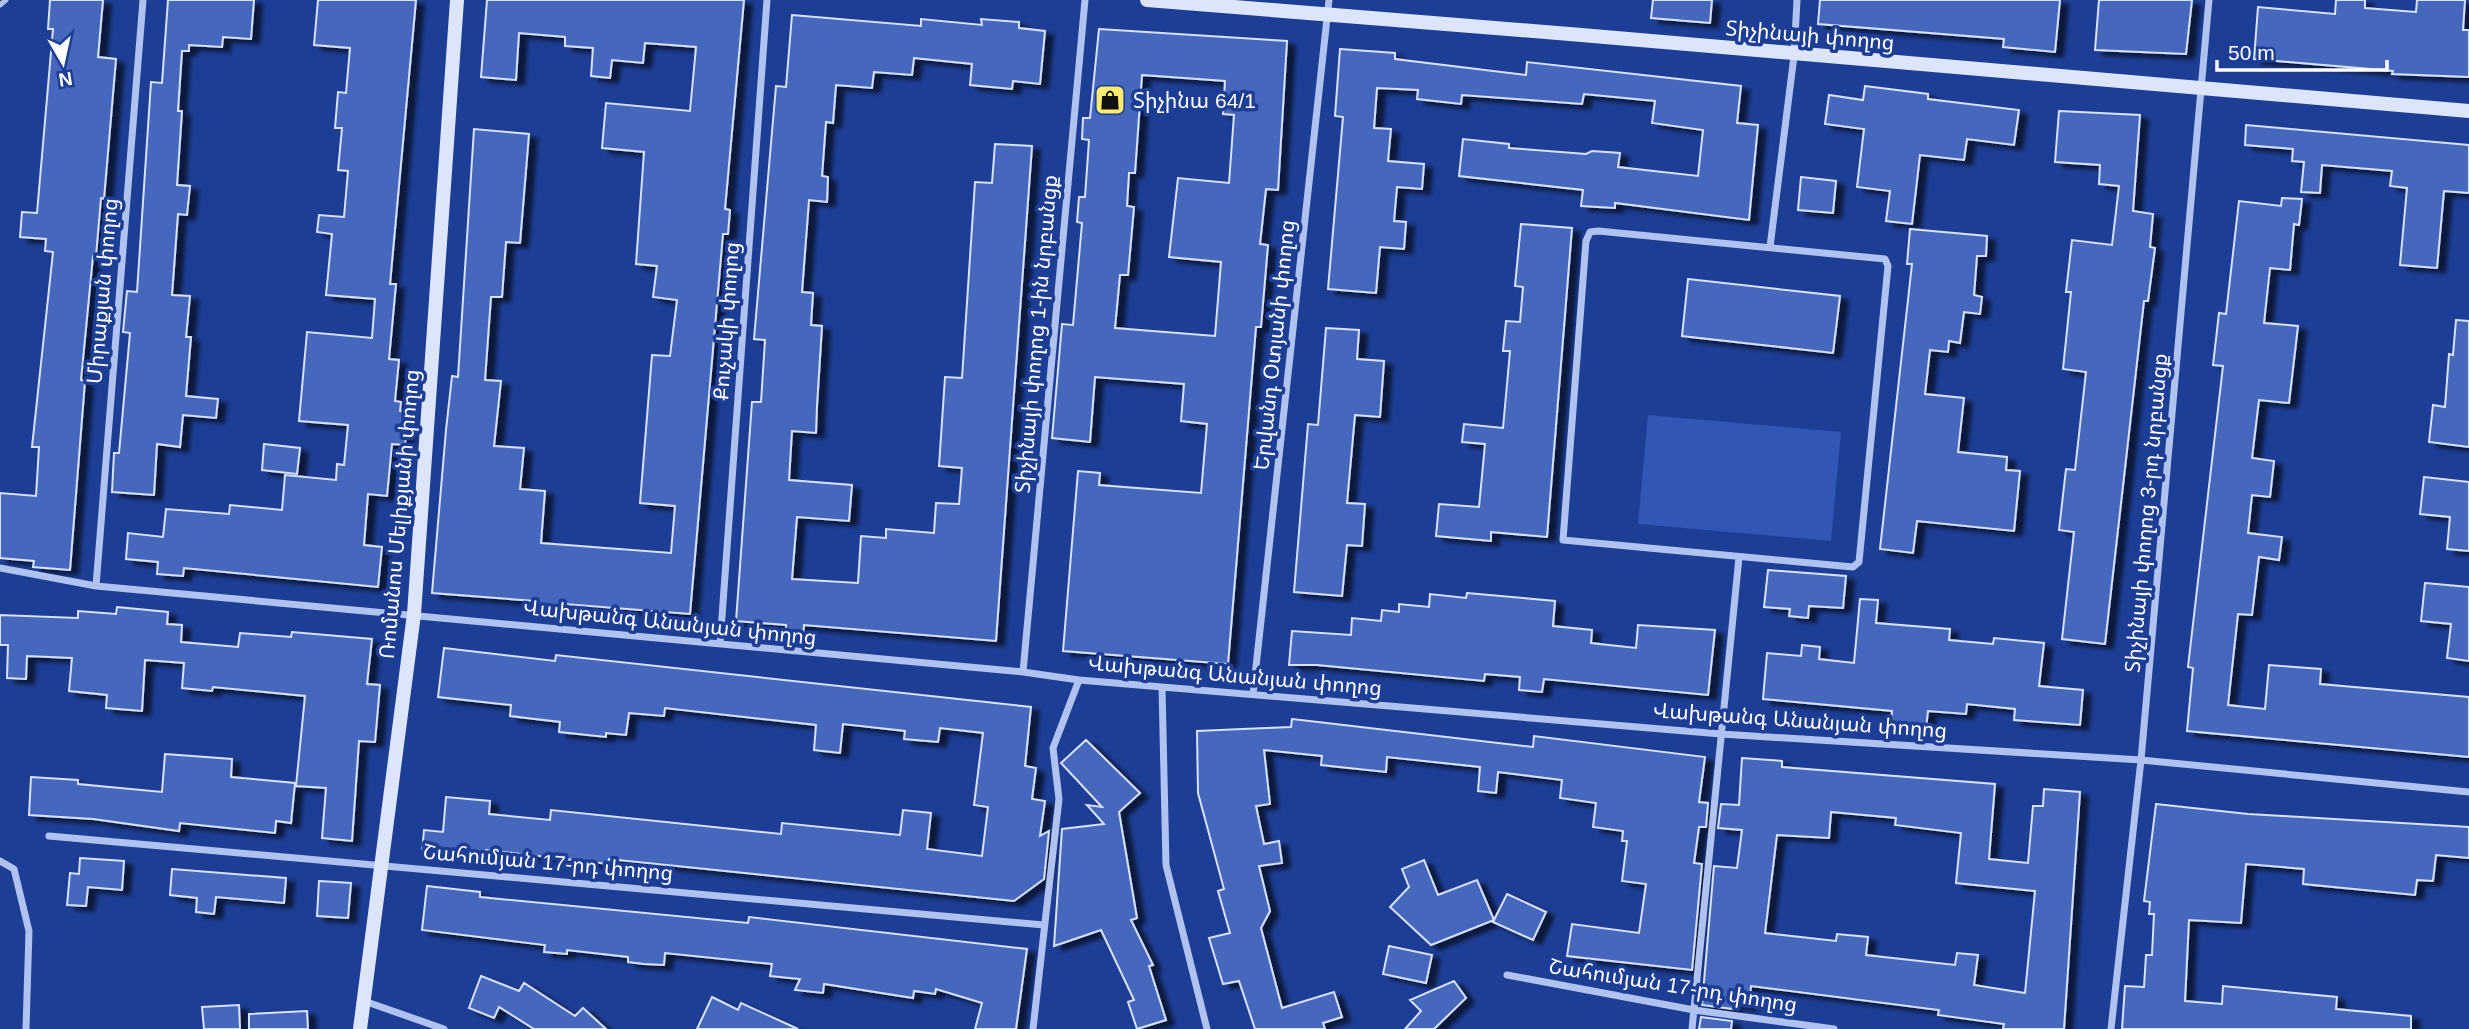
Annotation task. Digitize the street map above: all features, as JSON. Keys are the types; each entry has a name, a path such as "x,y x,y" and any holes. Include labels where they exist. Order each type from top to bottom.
{"main road":[{"name":"Ռոմանոս Մելիքյանի փողոց","path":"360,1029 414,614 457,0"},
{"name":"Տիչինայի փողոց","path":"1147,0 1329,6 1794,56 2469,111"}],"street":[{"name":"Միրաքյան փողոց","path":"96,586 143,0"},
{"name":"Քուչակի փողոց","path":"720,644 767,0"},
{"name":"Տիչինայի փողոց 1-ին նրբանցք","path":"1023,672 1084,0"},
{"path":"1770,247 1794,56 1797,0"},
{"name":"Տիչինայի փողոց 3-րդ նրբանցք","path":"2111,1029 2141,760 2208,0"},
{"name":"Երվանդ Օտյանի փողոց","path":"1253,694 1329,6"},
{"path":"1590,232 1880,256 1888,266 1859,562 1846,568 1740,557 1563,540 1586,241 1590,232"},
{"path":"1692,1029 1740,557"},
{"name":"Վախթանգ Անանյան փողոց","path":"0,568 96,586 1023,672 1079,680 1721,734 2141,760 2469,792"},
{"path":"1033,1029 1059,799 1053,748 1079,680"},
{"path":"1162,687 1166,865 1206,1029"},
{"name":"Շահումյան 17-րդ փողոց","path":"48,836 1044,925"},
{"path":"0,861 14,869 29,931 26,1029"},
{"name":"Շահումյան 17-րդ փողոց","path":"1507,975 1694,1010 1834,1029"},
{"path":"364,1001 444,1029"}],"lane":[{"path":"0,5 6,0"}],"shaded area":[{"path":"1648,415 1841,432 1831,541 1638,524"}],"building":[{"path":"50,0 103,0 98,57 116,59 104,199 101,198 96,256 93,256 81,380 85,381 70,570 33,567 34,561 0,558 0,493 36,496 39,447 32,447 53,252 45,251 46,239 20,237 22,212 37,213 53,29 48,29"},
{"path":"168,0 254,0 251,39 223,37 222,47 189,45 189,51 182,51 178,111 182,111 177,185 190,186 187,215 178,214 172,295 190,296 186,337 191,337 186,396 218,399 216,418 183,415 180,447 157,444 154,495 112,492 114,453 119,453 130,333 123,332 127,291 137,292 151,82 162,83"},
{"path":"318,0 416,0 390,284 396,284 389,359 399,360 395,401 401,402 400,411 408,412 405,445 392,444 387,496 368,494 364,545 382,547 378,587 184,568 183,576 157,574 158,562 126,559 128,533 163,537 166,509 229,514 230,505 282,510 285,475 336,480 337,464 344,465 348,425 299,421 307,332 372,338 375,299 326,295 332,234 317,232 319,215 344,217 348,171 338,170 342,128 335,128 338,92 346,93 350,48 314,45"},
{"path":"487,0 744,0 725,209 730,210 728,234 723,234 690,614 565,604 564,613 533,611 534,601 432,593 452,376 458,377 474,129 529,134 520,243 506,242 502,297 491,297 485,380 501,381 494,446 524,448 520,489 545,491 541,543 671,553 675,506 640,503 652,355 670,356 677,300 653,297 657,266 636,264 644,152 602,148 606,103 690,111 696,47 645,43 643,63 612,60 610,78 591,76 593,48 565,46 565,37 519,33 516,80 481,77"},
{"path":"1653,0 1712,0 1710,23 1651,18"},
{"path":"1820,0 2060,0 2055,52 2003,47 2004,39 1818,24"},
{"path":"2099,0 2192,0 2186,54 2095,50"},
{"path":"2336,0 2365,0 2365,8 2416,12 2417,0 2465,0 2463,30 2469,30 2469,77 2392,74 2393,71 2254,59 2258,7 2335,14"},
{"path":"792,15 921,26 921,19 982,25 981,19 1019,22 1019,28 1045,31 1040,84 1013,81 1012,89 970,85 972,64 914,58 912,75 874,72 872,88 836,85 833,123 826,122 822,176 828,177 827,202 809,200 802,292 813,293 811,325 822,326 816,433 792,431 789,480 852,485 849,521 797,517 792,579 858,583 861,536 886,538 886,529 934,533 936,503 959,504 962,468 939,466 945,377 962,378 975,182 992,183 995,144 1032,146 996,641 804,625 803,636 786,635 786,625 736,621 752,402 761,402 765,340 754,339 776,86 786,87"},
{"path":"1099,29 1287,41 1278,190 1266,189 1260,244 1268,245 1261,327 1256,327 1228,664 1063,651 1078,471 1100,473 1099,485 1201,493 1207,424 1181,421 1184,384 1095,377 1090,442 1052,438 1062,324 1073,325 1082,223 1077,222 1079,197 1085,197 1089,140 1082,139 1083,118 1090,118","holes":["1142,75 1225,81 1223,114 1234,115 1229,183 1178,178 1169,257 1221,262 1215,336 1115,328 1120,275 1128,275 1134,207 1127,206 1129,173 1135,173"]},
{"path":"1340,49 1395,53 1395,59 1526,75 1527,62 1741,86 1737,123 1758,125 1749,220 1615,203 1615,208 1581,206 1583,190 1459,176 1463,139 1509,144 1509,148 1586,154 1592,151 1620,153 1618,167 1698,176 1703,130 1652,123 1655,101 1584,94 1582,104 1462,95 1461,104 1417,99 1418,90 1377,88 1374,128 1391,129 1388,161 1424,164 1422,189 1397,187 1394,221 1406,222 1404,249 1380,247 1376,293 1328,289 1343,117 1335,116"},
{"path":"1865,86 1928,94 1928,99 2019,110 2014,145 1967,139 1964,160 1920,155 1912,224 1886,221 1890,191 1857,187 1864,129 1825,124 1829,95 1863,100"},
{"path":"2059,111 2140,115 2133,211 2153,214 2150,247 2155,248 2148,301 2144,301 2105,644 2062,639 2074,532 2059,530 2066,469 2075,470 2086,372 2063,369 2071,292 2066,292 2072,240 2112,245 2119,186 2099,184 2100,165 2055,162"},
{"path":"2246,125 2469,145 2469,193 2444,191 2437,268 2400,265 2407,188 2390,186 2392,171 2322,165 2320,193 2301,192 2304,162 2292,161 2293,149 2245,145"},
{"path":"1801,177 1836,181 1833,213 1798,210"},
{"path":"2282,198 2302,199 2299,225 2294,224 2290,270 2270,268 2264,323 2298,326 2289,403 2259,400 2252,458 2274,461 2270,497 2252,495 2248,533 2282,537 2279,560 2259,557 2252,615 2238,614 2228,705 2265,709 2269,665 2321,669 2320,684 2469,697 2469,757 2187,731 2193,668 2188,667 2223,366 2213,365 2219,313 2226,314 2239,201 2281,206"},
{"path":"1521,224 1572,228 1547,537 1491,532 1491,541 1436,536 1439,504 1479,507 1485,444 1462,442 1464,424 1503,428 1510,351 1503,351 1506,321 1520,322 1523,287 1515,286"},
{"path":"1910,229 1987,236 1986,256 1977,256 1974,295 1982,297 1980,314 1964,312 1960,343 1949,341 1948,352 1930,350 1925,394 1964,398 1958,452 2007,457 2006,470 2020,471 2014,531 1917,521 1913,553 1880,549 1912,264 1907,264"},
{"path":"1688,279 1840,296 1833,353 1682,336"},
{"path":"2456,320 2469,321 2469,447 2429,442 2433,405 2445,407 2449,354 2453,355"},
{"path":"1326,328 1359,330 1357,359 1384,361 1380,417 1355,415 1347,503 1365,504 1362,546 1347,545 1342,596 1294,592 1308,424 1318,425"},
{"path":"264,444 300,448 297,474 262,470"},
{"path":"2424,477 2469,482 2469,551 2447,549 2450,517 2420,514"},
{"path":"1768,570 1846,576 1843,608 1809,606 1808,618 1789,616 1790,609 1764,607"},
{"path":"2425,583 2469,587 2469,661 2447,658 2451,624 2421,621"},
{"path":"1467,593 1555,601 1553,626 1592,630 1591,643 1636,648 1638,625 1715,630 1708,695 1544,679 1542,692 1519,690 1520,677 1485,674 1484,681 1317,665 1289,665 1292,631 1351,635 1352,618 1381,621 1382,610 1399,612 1399,604 1429,607 1430,594 1466,598"},
{"path":"1860,599 1878,600 1876,623 1950,629 1949,640 1993,644 1994,638 2044,643 2039,686 2083,690 2080,725 2014,720 2015,709 1967,704 1966,714 1928,711 1926,728 1891,725 1892,711 1763,699 1767,653 1801,656 1802,645 1820,647 1819,659 1854,663"},
{"path":"117,607 168,612 167,624 182,625 181,642 238,647 240,633 291,637 292,632 372,639 367,684 380,685 375,742 359,741 352,841 322,838 326,788 296,786 305,696 213,687 212,691 182,688 184,663 145,660 142,711 106,708 107,695 69,691 72,658 27,656 26,679 7,678 8,645 0,645 0,615 78,618 78,611 116,614"},
{"path":"444,648 555,661 556,655 1031,707 1025,766 1036,768 1032,799 1045,801 1040,836 1049,831 1044,879 1014,901 609,859 608,864 486,850 485,857 422,852 424,830 443,832 446,797 490,801 489,814 550,820 551,810 781,834 782,823 900,835 903,810 931,813 927,849 982,856 988,807 974,805 983,733 940,728 938,742 904,739 905,731 843,724 840,753 814,750 816,725 665,708 664,716 629,713 626,735 606,733 606,737 559,732 560,722 510,716 511,705 438,697"},
{"path":"1292,719 1533,747 1534,736 1705,757 1699,802 1708,803 1706,827 1699,827 1694,863 1702,864 1692,970 1567,956 1572,924 1639,933 1646,884 1622,881 1627,841 1622,841 1623,831 1593,827 1596,803 1560,798 1562,780 1498,772 1496,793 1478,791 1480,767 1387,757 1386,772 1321,765 1322,756 1264,750 1270,804 1256,806 1264,844 1279,841 1282,863 1259,866 1270,911 1261,928 1282,1008 1334,992 1342,1017 1323,1023 1325,1029 1255,1029 1239,981 1223,984 1209,938 1230,933 1218,891 1224,889 1198,793 1197,731 1291,727"},
{"path":"1086,740 1140,793 1119,812 1137,918 1131,920 1153,965 1149,966 1166,1020 1137,1029 1128,1002 1134,1000 1101,930 1054,946 1062,829 1104,824 1087,805 1102,807 1061,763"},
{"path":"165,754 232,759 231,777 295,783 291,823 276,821 275,833 180,823 179,831 93,819 29,815 31,777 78,780 78,784 162,792"},
{"path":"1742,758 1782,761 1782,767 1995,784 1989,859 2028,863 2033,806 2043,806 2044,789 2080,792 2064,1029 2003,1029 2004,1024 1938,1015 1939,1010 1751,986 1749,1006 1733,1004 1733,1009 1702,1005 1714,866 1737,868 1742,830 1718,828 1721,804 1739,805","holes":["1831,812 1896,818 1895,825 1961,833 1956,883 2035,891 2025,993 1974,985 1978,955 1957,953 1955,965 1866,955 1868,937 1837,934 1836,941 1765,933 1777,835 1829,838"]},
{"path":"2156,804 2248,814 2469,827 2469,858 2436,855 2433,881 2417,880 2415,895 2303,884 2304,869 2246,864 2241,923 2189,920 2185,1001 2222,1004 2223,986 2337,997 2336,1009 2411,1016 2411,1029 2122,1029 2125,986 2144,987 2146,955 2152,955 2154,914 2149,914 2150,902 2144,901"},
{"path":"80,858 124,861 122,890 88,887 86,906 67,905 70,873 79,874"},
{"path":"1424,860 1438,895 1477,880 1494,920 1431,945 1390,907 1409,887 1402,869"},
{"path":"172,869 286,878 284,903 216,897 214,914 196,912 197,898 170,895"},
{"path":"319,881 351,883 348,918 317,916"},
{"path":"427,886 480,892 480,897 748,923 749,917 1027,949 1016,1029 975,1029 982,1003 936,989 935,994 914,991 913,998 824,984 823,993 795,990 800,979 770,976 772,964 665,953 664,965 644,964 628,962 628,957 567,950 567,954 544,952 545,945 422,930"},
{"path":"1507,894 1546,912 1533,940 1493,922"},
{"path":"1389,946 1432,955 1426,983 1383,974"},
{"path":"481,976 519,991 524,983 575,1016 583,1008 606,1029 534,1029 499,1007 494,1018 469,1008"},
{"path":"1454,981 1466,998 1434,1029 1405,1029 1421,1011 1410,1000"},
{"path":"712,997 738,1010 741,1003 798,1029 697,1029"},
{"path":"239,1005 240,1029 204,1029 202,1007"},
{"path":"307,1011 308,1029 249,1029 249,1014"},
{"path":"1701,1017 1732,1021 1731,1029 1699,1029"}],"place":[{"name":"Տիչինա 64/1","path":"1110,100"}]}
